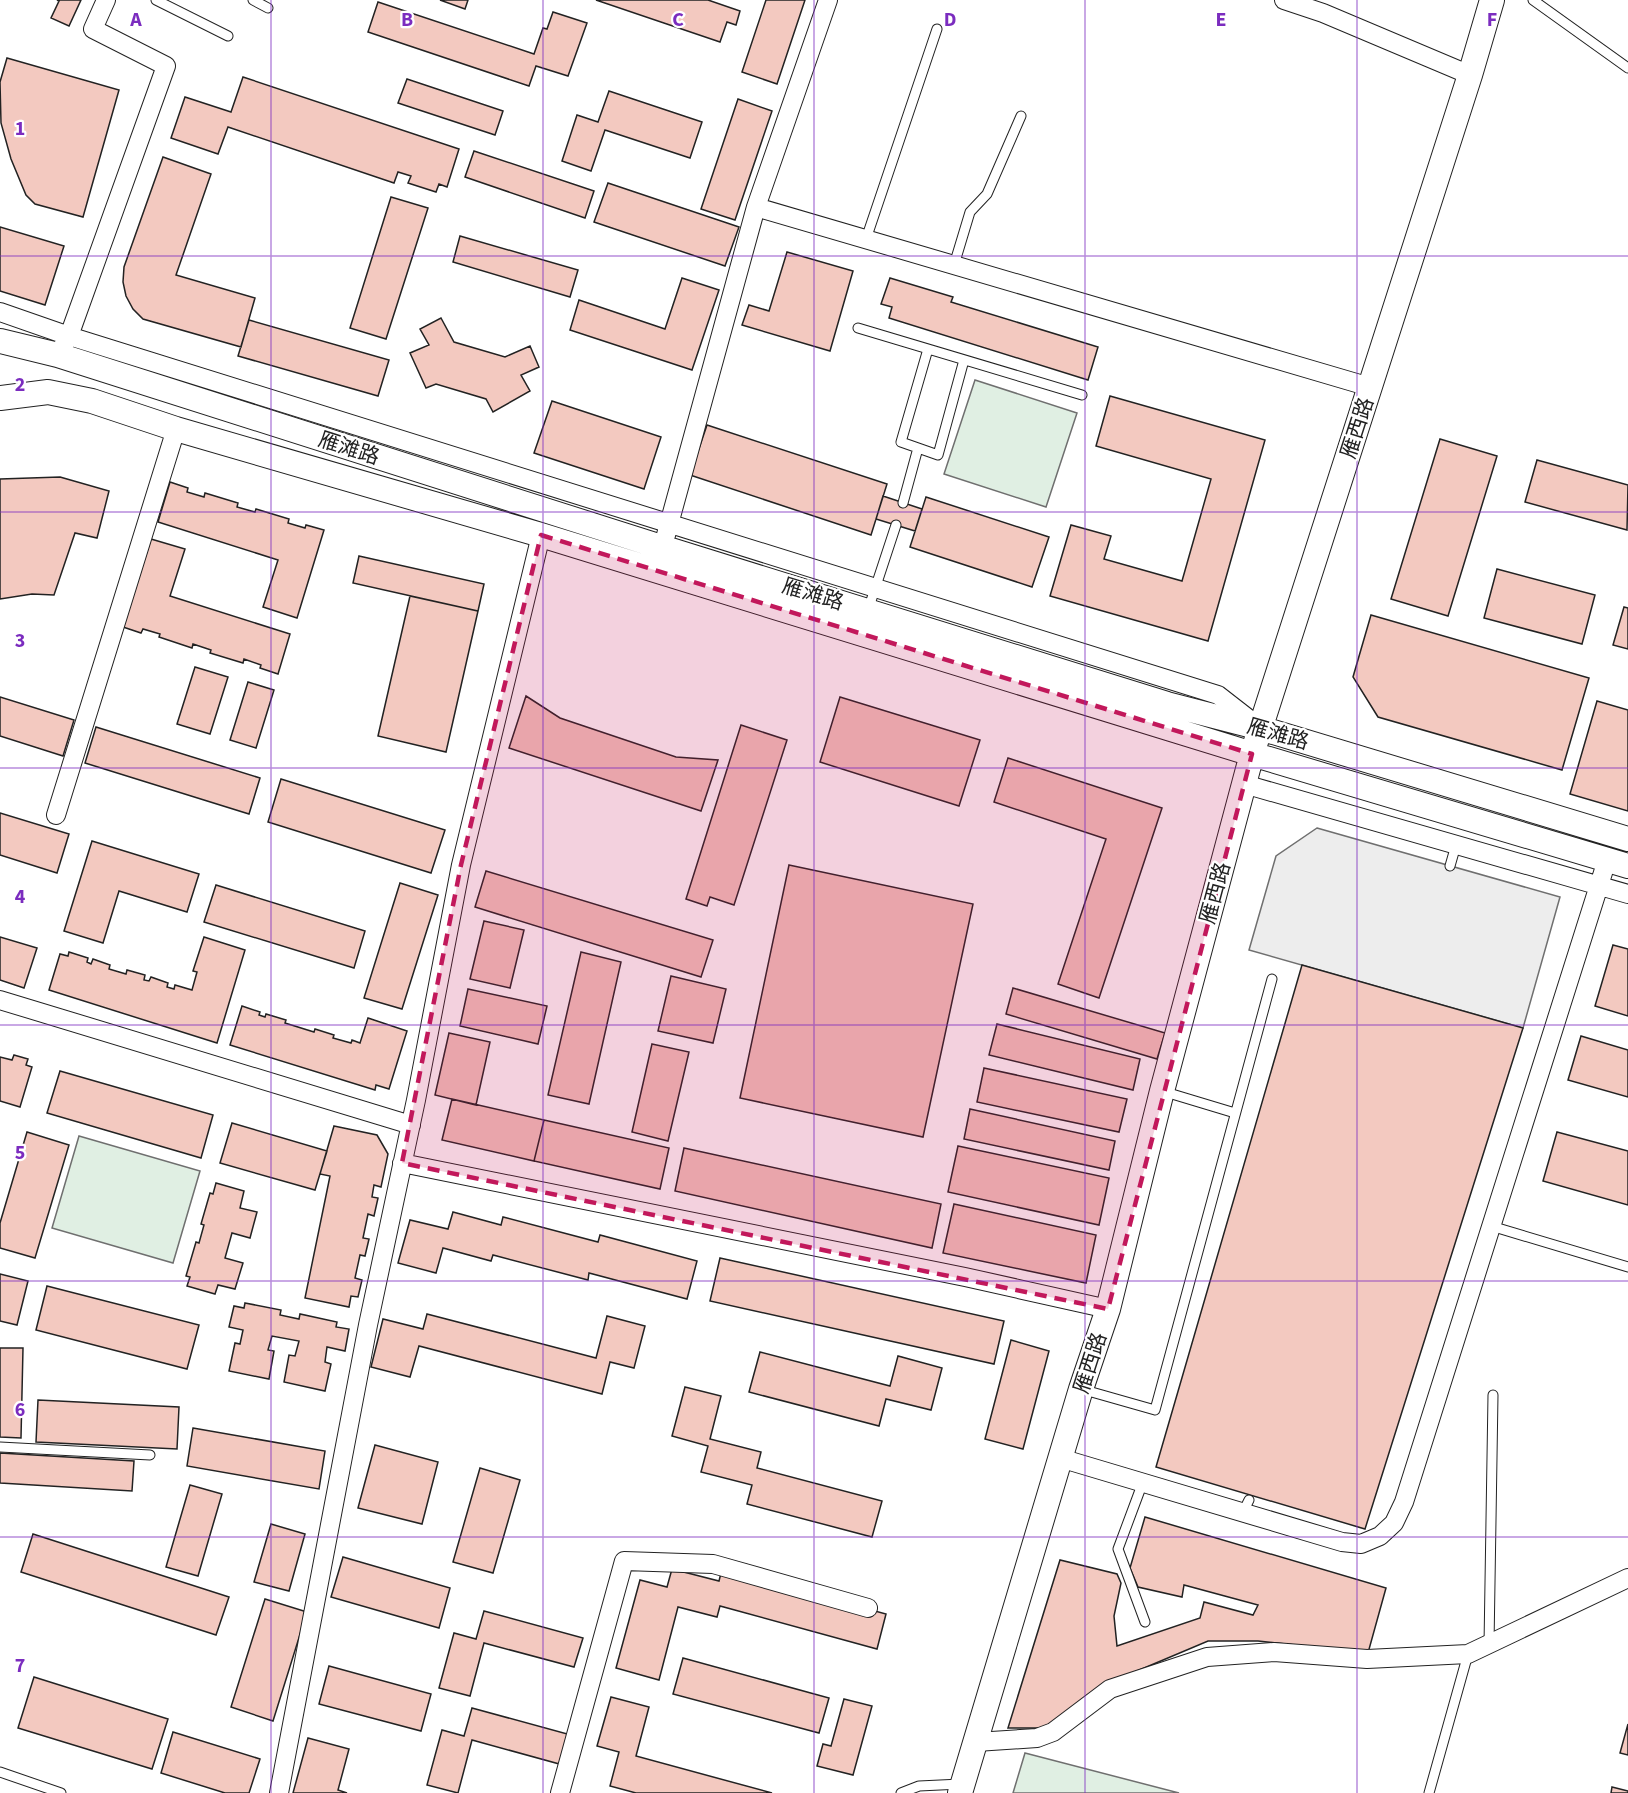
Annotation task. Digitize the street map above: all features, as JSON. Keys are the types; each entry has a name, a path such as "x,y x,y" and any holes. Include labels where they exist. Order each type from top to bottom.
{"main road":[{"name":"雁西路","path":"962,1788 1081,1389 1108,1309 1162,1091 1252,754 1492,0"},
{"name":"雁滩路","path":"0,341 64,346 657,559 864,621 1260,728 1628,839"},
{"name":"雁滩路","path":"0,398 48,392 92,401 176,429 541,535 657,559"},
{"name":"雁滩路","path":"864,621 1252,754 1618,863"}],"street":[{"path":"64,346 166,66 93,29 106,0"},
{"path":"657,559 669,525 756,207 828,0"},
{"path":"1284,0 1323,13 1470,75"},
{"path":"756,207 1370,387"},
{"path":"0,312 64,346 876,587 1218,695 1260,728"},
{"path":"56,815 176,429"},
{"path":"279,1793 368,1325 411,1125 461,865 541,535"},
{"path":"1244,784 1628,894"},
{"path":"1060,1458 1143,1482 1246,1506 1342,1542 1361,1544 1380,1536 1394,1523 1404,1502 1598,885 1618,863"},
{"path":"0,1000 411,1125"},
{"path":"402,1163 965,1277 1108,1309"},
{"path":"560,1793 624,1561 713,1564 868,1608"},
{"path":"976,1742 1037,1738 1053,1732 1110,1689 1207,1658 1274,1652 1367,1659 1468,1654 1628,1578"}],"lane":[{"path":"156,0 228,36"},
{"path":"253,0 268,8"},
{"path":"1533,0 1628,68"},
{"path":"866,239 937,29"},
{"path":"954,265 970,212 987,194 1021,116"},
{"path":"858,328 1082,395"},
{"path":"928,349 901,442 938,455 964,360"},
{"path":"903,503 918,448"},
{"path":"864,621 896,525"},
{"path":"1450,866 1456,845"},
{"path":"1081,1389 1155,1410 1272,979"},
{"path":"1162,1091 1235,1113"},
{"path":"1491,1226 1628,1268"},
{"path":"1489,1645 1492,1395"},
{"path":"0,1447 150,1455"},
{"path":"1143,1482 1118,1549 1145,1622"},
{"path":"1429,1793 1468,1654"},
{"path":"0,1772 62,1793"},
{"path":"902,1793 919,1786 962,1788"}],"highlighted area":[{"path":"541,535 1252,754 1108,1309 402,1163 461,865"}],"green space":[{"path":"975,380 1077,413 1046,507 944,474"},
{"path":"79,1136 200,1171 173,1263 52,1228"},
{"path":"1025,1753 1179,1793 1013,1793"}],"shaded area":[{"path":"1317,828 1560,897 1523,1028 1249,950 1276,856"}],"building":[{"path":"57,0 81,0 69,26 51,18 59,1"},
{"path":"440,0 468,0 465,9"},
{"path":"596,0 708,0 740,11 736,25 727,22 720,42"},
{"path":"766,0 805,0 777,84 742,72"},
{"path":"378,2 534,54 543,28 547,29 553,12 587,23 568,76 536,66 529,86 368,32"},
{"path":"7,58 119,90 83,217 35,204 26,195 11,159 1,123 0,82"},
{"path":"243,77 459,149 447,187 439,184 436,192 408,183 411,176 398,172 394,183 228,127 218,154 171,138 185,97 231,112"},
{"path":"407,79 503,111 495,135 398,103"},
{"path":"609,91 702,122 690,158 605,130 591,171 562,161 577,115 598,122"},
{"path":"738,99 772,111 735,220 701,209"},
{"path":"474,151 594,191 585,218 465,177"},
{"path":"163,157 211,174 176,275 255,298 241,347 143,319 133,309 126,296 123,282 124,267"},
{"path":"608,183 739,227 725,266 594,222"},
{"path":"391,197 428,208 386,339 350,328"},
{"path":"0,227 64,246 45,305 0,291"},
{"path":"460,236 578,270 570,297 453,262"},
{"path":"787,252 853,271 830,351 742,325 749,305 769,311"},
{"path":"682,278 719,290 692,370 570,330 579,300 665,329"},
{"path":"890,278 953,297 951,302 1098,347 1088,380 889,318 892,307 881,304"},
{"path":"441,318 454,342 505,357 530,346 539,367 521,375 530,391 493,412 486,399 436,384 426,388 410,353 429,345 420,329"},
{"path":"249,320 389,360 378,396 238,356"},
{"path":"1110,396 1265,440 1208,641 1050,596 1071,525 1111,536 1104,559 1182,581 1211,479 1096,446"},
{"path":"552,401 661,437 644,489 534,453"},
{"path":"707,425 887,484 871,535 690,475"},
{"path":"1440,439 1497,456 1448,616 1391,599"},
{"path":"1537,460 1628,485 1627,530 1525,502"},
{"path":"60,477 109,491 97,538 75,533 54,595 32,594 0,599 0,479"},
{"path":"170,482 188,488 187,492 204,497 205,493 238,503 237,507 255,512 256,509 289,519 288,523 324,530 297,618 263,607 278,560 158,522"},
{"path":"883,496 922,509 915,531 876,519"},
{"path":"926,497 1049,537 1032,587 910,547"},
{"path":"151,539 185,549 170,596 290,634 278,674 244,659 243,663 210,653 211,650 193,644 192,648 159,637 160,634 143,629 141,633 123,627"},
{"path":"359,556 484,584 478,611 353,583"},
{"path":"1497,569 1595,595 1582,644 1484,618"},
{"path":"410,596 478,611 446,752 378,736"},
{"path":"1624,607 1628,608 1628,649 1613,645"},
{"path":"1371,615 1589,678 1562,770 1378,717 1353,677"},
{"path":"195,667 228,677 210,734 177,724"},
{"path":"248,682 274,690 256,748 230,740"},
{"path":"526,696 560,718 676,757 718,760 701,811 509,748"},
{"path":"0,697 74,720 63,756 0,736"},
{"path":"840,697 980,740 959,806 820,762"},
{"path":"1597,701 1628,710 1628,811 1570,794"},
{"path":"741,725 787,740 734,905 710,897 707,906 686,899"},
{"path":"96,727 260,778 249,814 85,763"},
{"path":"1008,758 1162,808 1099,998 1058,984 1106,839 994,802"},
{"path":"281,779 445,830 431,873 268,822"},
{"path":"0,813 69,834 57,873 0,855"},
{"path":"92,841 199,874 187,912 119,891 103,943 64,931"},
{"path":"789,865 973,904 923,1137 740,1098"},
{"path":"486,871 713,940 701,977 475,907"},
{"path":"400,883 438,895 402,1009 364,998"},
{"path":"216,885 365,931 354,968 204,922"},
{"path":"484,921 524,930 510,988 470,979"},
{"path":"0,937 37,948 24,988 0,980"},
{"path":"204,937 245,950 217,1043 49,990 60,954 68,956 69,952 88,958 87,962 91,964 93,959 110,965 109,969 126,974 127,970 145,975 144,980 149,981 151,977 168,983 167,987 174,989 175,985 192,990 197,972 193,971"},
{"path":"1613,945 1628,949 1628,1016 1595,1006"},
{"path":"581,952 621,962 589,1104 548,1095"},
{"path":"1302,965 1523,1028 1365,1529 1156,1467"},
{"path":"671,976 726,989 713,1043 658,1031"},
{"path":"1013,988 1165,1033 1157,1059 1006,1014"},
{"path":"468,989 547,1006 538,1044 460,1026"},
{"path":"242,1006 260,1012 259,1015 265,1017 266,1014 286,1020 285,1023 314,1032 315,1029 334,1035 333,1038 351,1043 352,1040 360,1043 368,1018 407,1031 389,1089 376,1085 375,1090 230,1045"},
{"path":"997,1024 1140,1059 1133,1090 989,1055"},
{"path":"449,1033 490,1042 476,1105 435,1095"},
{"path":"1581,1036 1628,1050 1628,1097 1568,1080"},
{"path":"652,1044 689,1052 668,1141 632,1132"},
{"path":"14,1055 28,1059 26,1065 32,1067 20,1107 0,1101 0,1057 12,1060"},
{"path":"984,1068 1127,1099 1119,1132 977,1102"},
{"path":"60,1071 213,1115 201,1158 47,1113"},
{"path":"452,1099 544,1120 534,1161 442,1140"},
{"path":"970,1109 1115,1141 1109,1170 964,1139"},
{"path":"544,1120 669,1148 660,1189 534,1161"},
{"path":"232,1123 327,1151 315,1190 220,1163"},
{"path":"334,1126 377,1135 388,1154 381,1187 374,1185 372,1197 378,1198 374,1216 368,1214 363,1238 369,1239 365,1256 360,1255 355,1278 362,1280 358,1297 351,1296 349,1307 305,1298 330,1176 320,1174"},
{"path":"27,1132 69,1145 35,1258 0,1248 0,1223"},
{"path":"1557,1132 1628,1151 1628,1205 1543,1181"},
{"path":"958,1146 1109,1178 1099,1225 948,1192"},
{"path":"684,1148 941,1204 932,1248 675,1191"},
{"path":"216,1183 244,1191 240,1208 257,1212 250,1238 232,1233 225,1258 243,1263 235,1289 218,1285 215,1294 187,1286 190,1277 186,1276 196,1242 199,1243 204,1225 201,1224 210,1193 213,1194"},
{"path":"954,1204 1096,1235 1086,1283 943,1253"},
{"path":"453,1212 501,1225 503,1217 598,1242 600,1235 697,1261 687,1299 589,1273 588,1280 493,1255 491,1261 443,1248 436,1273 398,1263 410,1220 448,1229"},
{"path":"720,1258 1004,1321 994,1364 710,1301"},
{"path":"0,1274 28,1281 17,1325 0,1321"},
{"path":"47,1286 199,1325 187,1369 36,1330"},
{"path":"245,1303 281,1310 280,1315 299,1319 300,1314 337,1322 336,1327 349,1329 345,1351 327,1347 325,1362 331,1364 325,1391 284,1382 289,1355 295,1356 299,1341 272,1336 268,1350 274,1351 269,1379 229,1371 235,1343 240,1344 243,1330 229,1327 234,1306 244,1308"},
{"path":"427,1314 596,1358 607,1316 645,1326 634,1368 610,1362 602,1394 419,1346 410,1377 371,1367 383,1319 423,1329"},
{"path":"1011,1340 1049,1351 1023,1449 985,1439"},
{"path":"0,1348 23,1348 21,1438 0,1437"},
{"path":"760,1352 890,1386 898,1356 942,1368 931,1410 886,1399 879,1426 749,1392"},
{"path":"685,1387 721,1396 710,1439 761,1452 757,1468 882,1501 872,1537 747,1504 752,1485 701,1472 708,1446 672,1436"},
{"path":"38,1400 179,1407 177,1449 36,1442"},
{"path":"193,1428 325,1451 319,1489 187,1466"},
{"path":"375,1445 438,1462 422,1524 358,1508"},
{"path":"0,1453 134,1461 132,1491 0,1483"},
{"path":"480,1468 520,1480 493,1573 453,1562"},
{"path":"190,1485 222,1494 198,1576 166,1567"},
{"path":"1145,1517 1386,1588 1368,1653 1258,1641 1208,1641 1111,1682 1045,1728 1008,1728 1060,1560 1117,1574 1121,1583 1114,1616 1117,1646 1200,1618 1204,1602 1253,1615 1258,1605 1184,1585 1182,1597 1138,1587 1130,1568"},
{"path":"271,1524 305,1534 289,1591 254,1582"},
{"path":"33,1534 229,1597 216,1635 21,1572"},
{"path":"343,1557 450,1588 439,1628 331,1597"},
{"path":"672,1569 719,1581 722,1569 886,1614 877,1649 720,1606 717,1617 678,1607 659,1680 616,1668 640,1580 667,1587"},
{"path":"265,1599 307,1612 273,1721 231,1707"},
{"path":"484,1611 583,1638 574,1667 484,1643 470,1696 439,1688 454,1633 476,1639"},
{"path":"683,1658 829,1698 819,1733 673,1694"},
{"path":"329,1666 431,1694 421,1731 319,1704"},
{"path":"34,1677 168,1719 152,1769 18,1728"},
{"path":"611,1697 649,1707 636,1756 772,1793 636,1793 610,1786 619,1752 597,1746"},
{"path":"844,1699 872,1706 853,1775 817,1766 823,1744 831,1746"},
{"path":"472,1708 571,1735 563,1765 472,1740 458,1793 427,1785 442,1730 464,1736"},
{"path":"1628,1724 1628,1755 1620,1753"},
{"path":"173,1732 260,1759 249,1793 225,1793 161,1773"},
{"path":"308,1738 349,1749 338,1790 347,1793 293,1793"},
{"path":"1612,1787 1628,1791 1628,1793 1611,1793"}]}
